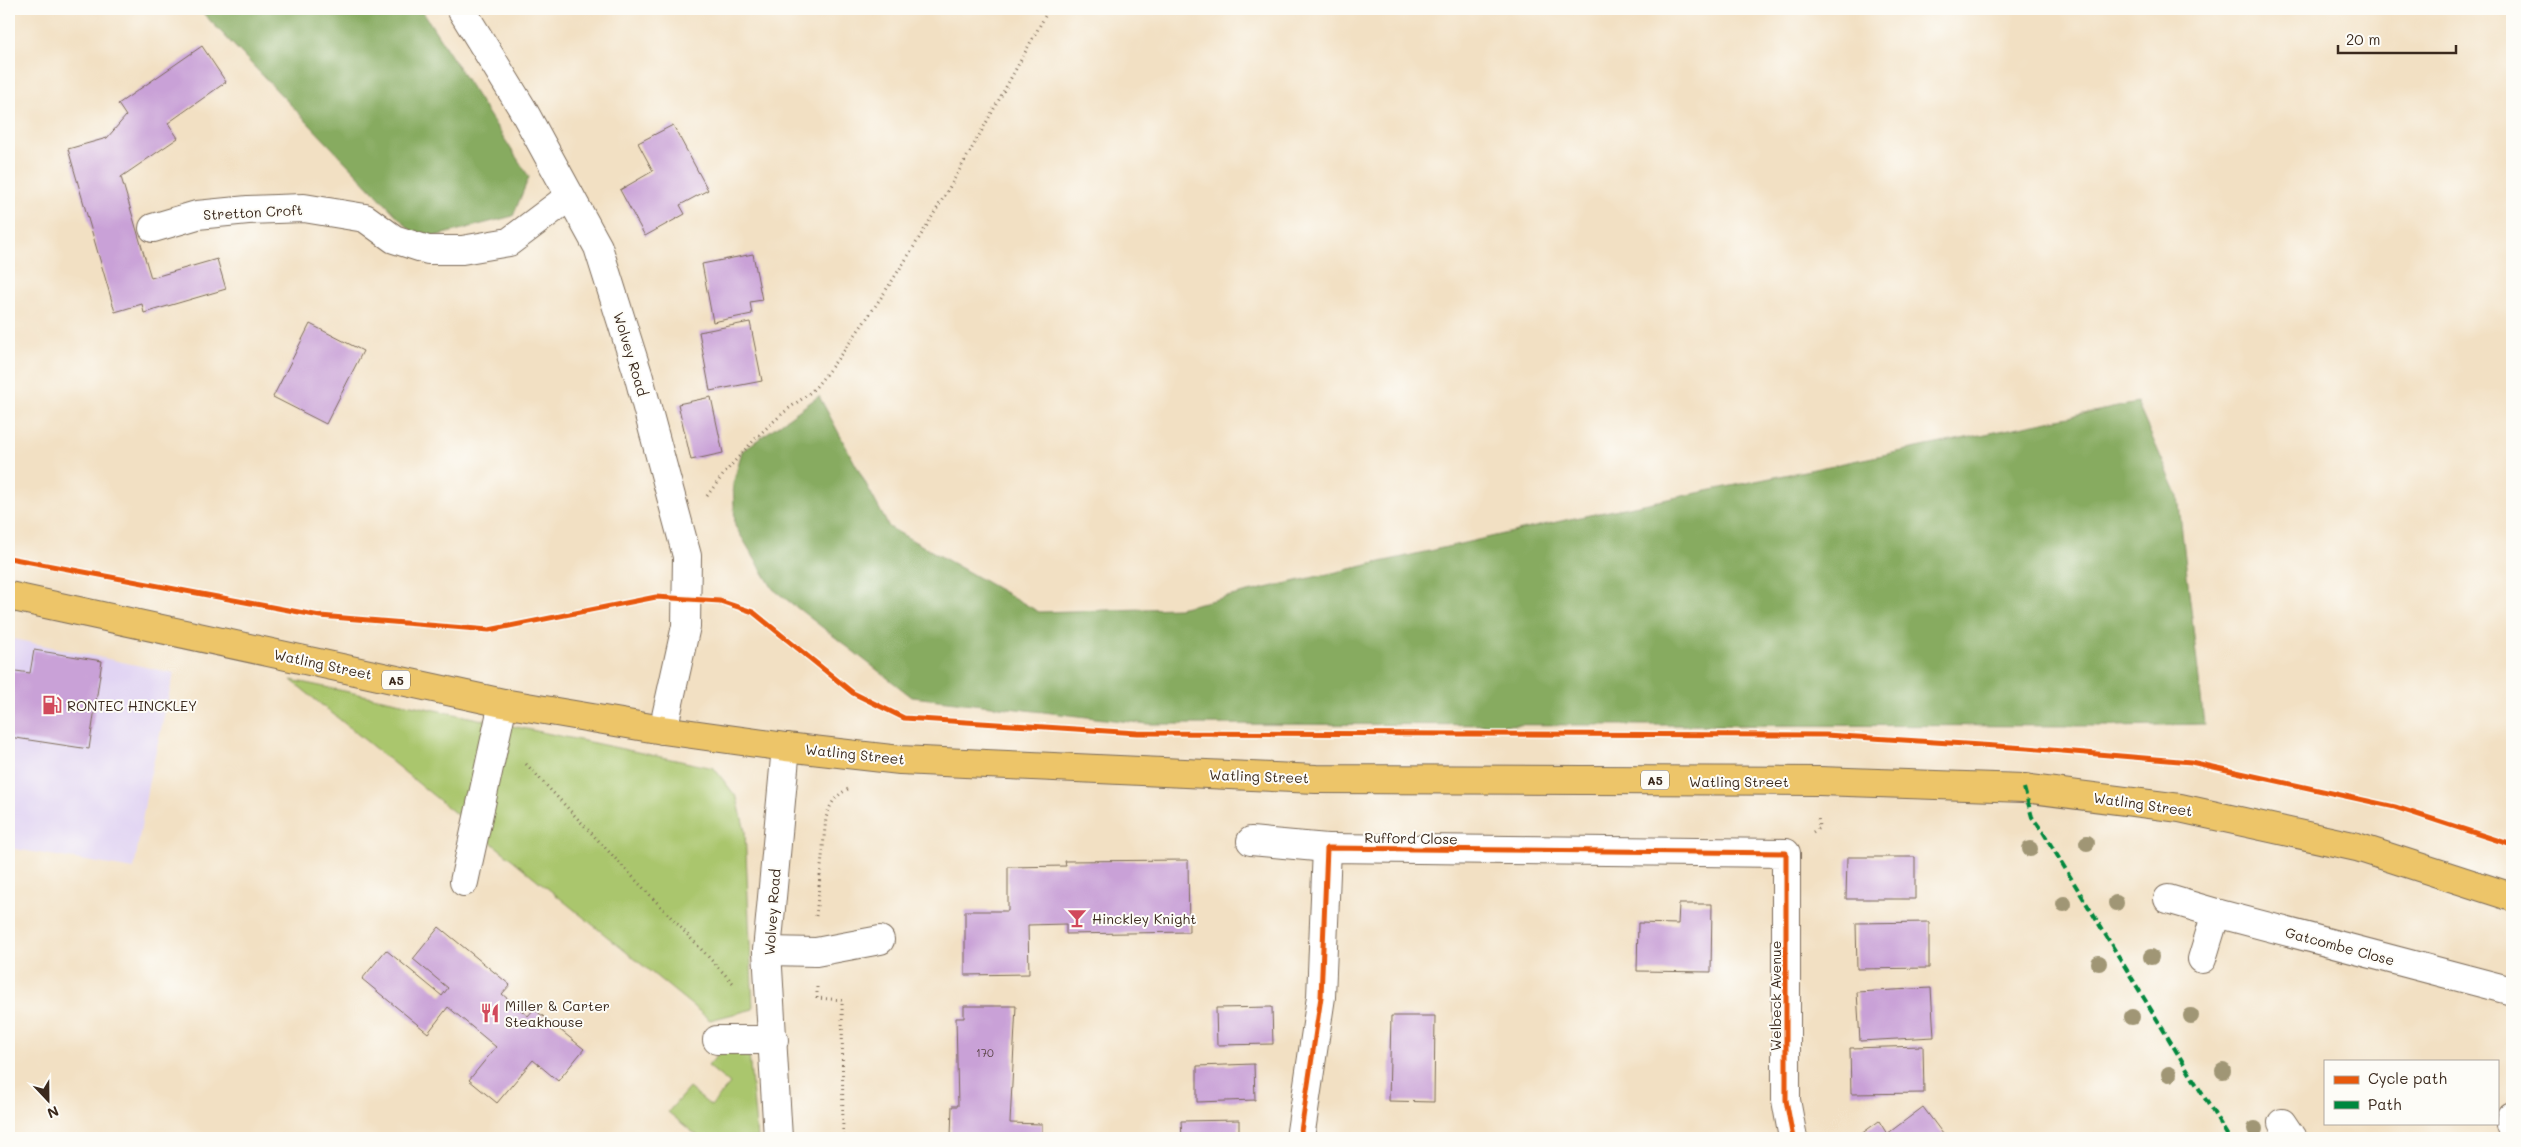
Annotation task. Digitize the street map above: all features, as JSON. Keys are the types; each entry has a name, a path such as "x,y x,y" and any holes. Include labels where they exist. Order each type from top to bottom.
{"highway":[{"name":"Watling Street","path":"9,596 503,703 663,730 786,747 900,760 1316,778 1819,781 2024,788 2189,810 2357,847 2512,897"}],"street":[{"name":"Wolvey Road","path":"461,9 522,108 598,247 638,374 687,556 686,626 663,730"},
{"name":"Stretton Croft","path":"153,228 197,215 248,210 304,208 365,218 394,239 428,250 462,250 509,242 570,196"},
{"path":"464,882 503,703"},
{"name":"Wolvey Road","path":"778,1138 774,1040 767,951 786,747"},
{"name":"Rufford Close","path":"1251,841 1327,848 1786,853"},
{"path":"1300,1138 1321,997 1327,848"},
{"name":"Welbeck Avenue","path":"1786,853 1786,1100 1793,1138"},
{"name":"Gatcombe Close","path":"2168,899 2512,991"},
{"path":"2202,959 2216,913"},
{"path":"767,951 816,952 880,940"},
{"path":"716,1040 774,1040"},
{"path":"2512,1116 2510,1125 2512,1130"}],"path":[{"path":"681,530 732,462 780,415 817,386 870,316 954,181 1048,9"},
{"path":"495,733 738,988"}],"shaded area":[{"path":"9,638 174,673 148,785 134,869 9,848"}],"green space":[{"path":"199,9 421,9 529,177 513,216 420,240"},
{"path":"819,396 889,527 1039,612 1178,608 1570,519 2137,403 2178,496 2204,724 2113,726 1148,724 912,697 773,589 735,526 733,484 742,451"},
{"path":"291,680 714,768 737,798 745,831 753,1009 710,1020"},
{"path":"720,1052 749,1054 757,1138 700,1138 668,1112 689,1088 711,1106 730,1084 708,1066"}],"building":[{"path":"202,46 226,82 168,123 178,138 121,177 151,278 217,259 226,289 144,313 142,304 115,312 68,149 107,138 126,116 118,104"},
{"path":"673,125 708,190 680,205 685,214 645,236 620,190 653,171 638,143"},
{"path":"753,254 762,300 750,302 752,314 713,322 702,264"},
{"path":"750,322 762,381 710,391 699,332"},
{"path":"310,324 363,351 326,424 273,397"},
{"path":"711,397 723,453 691,460 678,404"},
{"name":"RONTEC HINCKLEY","path":"34,650 102,661 89,749 9,737 9,670 30,673"},
{"path":"1847,857 1915,857 1915,899 1846,899"},
{"name":"Hinckley Knight","path":"1188,860 1189,932 1066,934 1066,924 1028,925 1029,974 965,975 965,911 1008,911 1008,867 1066,866 1065,861"},
{"path":"1679,904 1712,904 1711,972 1637,971 1638,923 1678,924"},
{"path":"1929,922 1929,968 1857,969 1856,923"},
{"name":"Miller & Carter Steakhouse","path":"439,927 510,985 502,994 528,1016 534,1009 584,1049 558,1081 533,1060 497,1103 469,1080 496,1047 448,1007 428,1033 362,979 386,950 442,996 448,988 413,959"},
{"path":"1931,988 1934,1037 1860,1041 1857,992"},
{"path":"964,1006 1016,1006 1010,1123 1042,1124 1042,1138 951,1137 952,1106 958,1106 956,1018 964,1018"},
{"path":"1272,1007 1273,1044 1217,1045 1216,1008"},
{"path":"1391,1016 1435,1016 1434,1102 1389,1101"},
{"path":"1923,1046 1924,1093 1851,1094 1850,1048"},
{"path":"1254,1064 1255,1100 1197,1102 1197,1066"},
{"path":"1923,1107 1946,1138 1857,1137 1879,1121 1887,1134"},
{"path":"1239,1120 1239,1138 1182,1138 1181,1121"}],"marked path":[{"path":"2024,788 2032,817 2043,832 2229,1138"}],"cycle path":[{"path":"9,558 320,616 489,630 656,597 720,601 753,612 853,693 904,718 1137,733 1826,735 2027,748 2191,762 2395,807 2512,845"},
{"path":"1300,1138 1321,997 1327,848 1786,853 1786,1100 1793,1138"}],"place":[{"name":"RONTEC HINCKLEY","path":"52,705"},
{"name":"Hinckley Knight","path":"1077,918"},
{"name":"Miller & Carter Steakhouse","path":"490,1013"}]}
